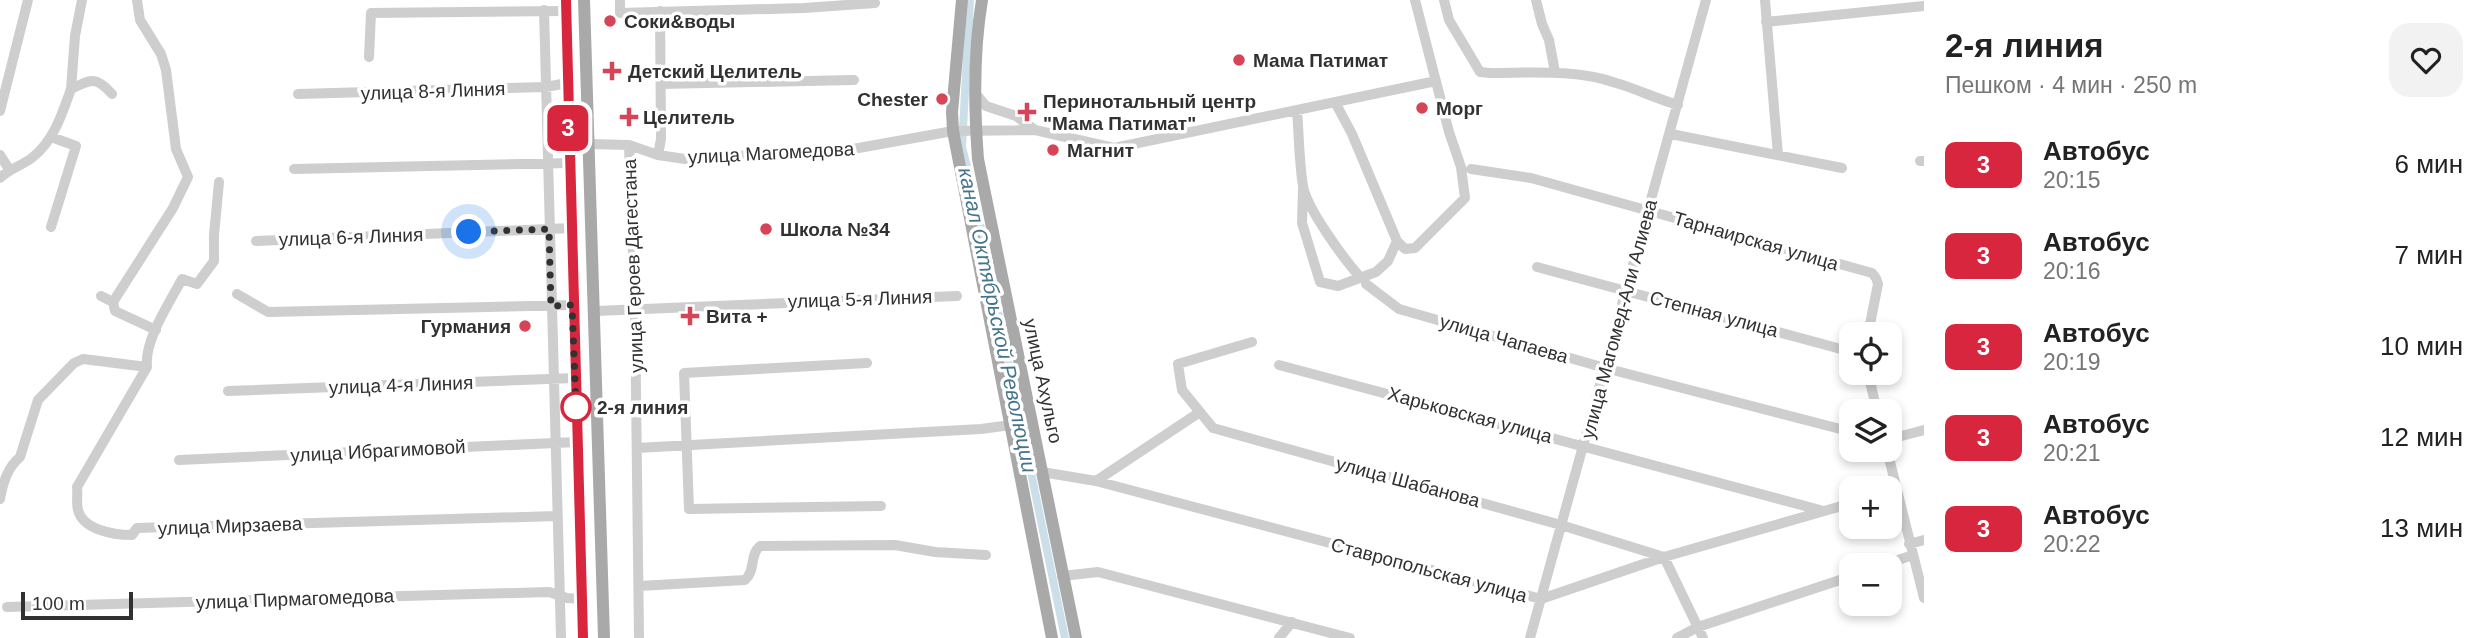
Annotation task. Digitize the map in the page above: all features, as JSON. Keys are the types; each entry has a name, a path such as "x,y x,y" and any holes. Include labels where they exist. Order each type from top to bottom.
{"main road":[{"path":"584,0 596,311 604,638"},
{"path":"962,0 952,112 953,131 1052,638"},
{"path":"975,93 976,44 982,0"},
{"path":"566,5 583,638"},
{"name":"улица Ахульго","path":"975,93 973,132 978,159 1076,638"},
{"path":"581,543 590,550 596,550 602,542"}],"street":[{"path":"0,111 28,0"},
{"path":"0,178 9,169 34,157 51,137 71,89 75,36 82,0"},
{"path":"137,0 140,20 161,54 166,70 176,149 188,177 180,195 113,302 115,312 156,330"},
{"path":"620,0 620,13 667,7 804,8 875,3"},
{"path":"1335,103 1352,134 1397,242 1405,249 1415,248 1465,198 1461,167 1415,0"},
{"path":"1444,0 1449,20 1480,72 1555,72 1615,82 1678,105"},
{"path":"1536,0 1549,40 1555,72"},
{"name":"улица Магомед-Али Алиева","path":"1530,638 1706,0"},
{"path":"1765,0 1778,155"},
{"path":"369,57 371,13 544,10 566,5"},
{"path":"1766,22 1924,6"},
{"path":"658,155 667,7"},
{"path":"544,10 561,638"},
{"path":"71,89 86,81 95,80 112,94"},
{"path":"661,85 854,80"},
{"path":"973,132 1035,130 1114,148 1436,81"},
{"name":"улица 8-я Линия","path":"298,94 546,87 567,83"},
{"path":"975,93 986,106 1016,116 1035,130"},
{"path":"1297,110 1303,189 1302,223 1320,282 1338,286 1363,281 1388,261 1397,242"},
{"name":"улица Магомедова","path":"589,144 629,145 658,155 685,159 853,149 953,131 973,132"},
{"path":"1671,134 1842,168"},
{"path":"51,137 76,145 51,227"},
{"name":"улица Героев Дагестана","path":"629,145 635,309 639,638"},
{"path":"0,155 9,169"},
{"path":"294,169 570,163"},
{"name":"Тарнаирская улица","path":"1471,169 1531,178 1872,273 1878,284 1870,322"},
{"path":"0,499 12,464 20,457 38,400 74,363 83,359 147,367 146,359 156,330 183,279 197,284 214,261 219,182"},
{"name":"улица Чапаева","path":"1303,189 1344,259 1363,281 1399,309 1605,368 1839,429"},
{"name":"улица 6-я Линия","path":"256,241 572,229"},
{"name":"Степная улица","path":"1536,267 1839,348"},
{"path":"237,294 268,312 572,305"},
{"path":"101,296 113,302"},
{"name":"улица 5-я Линия","path":"596,311 957,296"},
{"name":"улица Шабанова","path":"1252,342 1178,364 1182,390 1213,428 1561,524 1664,556"},
{"path":"867,363 684,373 689,509 881,506"},
{"name":"Харьковская улица","path":"1279,365 1823,511"},
{"name":"улица Мирзаева","path":"147,367 77,487 78,510 82,520 91,527 132,535 137,528 557,516"},
{"name":"улица 4-я Линия","path":"228,391 575,378"},
{"path":"1096,481 1200,412"},
{"path":"637,447 981,429 1011,425"},
{"path":"1902,436 1924,430"},
{"name":"улица Ибрагимовой","path":"179,460 577,442"},
{"name":"Ставропольская улица","path":"1042,472 1096,481 1541,599 1664,556 1839,507"},
{"path":"1902,521 1924,598"},
{"path":"1909,544 1924,540"},
{"path":"639,586 744,580 751,572 754,552 760,547 895,545 935,552 986,555"},
{"path":"1902,559 1913,555"},
{"path":"1664,556 1703,638"},
{"path":"1062,576 1098,572 1350,638"},
{"path":"1677,638 1698,627 1839,580"},
{"name":"улица Пирмагомедова","path":"7,607 549,592 567,598 582,599"},
{"path":"1279,638 1292,622"}],"waterway":[{"name":"канал Октябрьской Революции","path":"970,0 962,147 1065,638"}],"bus line":[{"name":"3","path":"566,0 572,305 583,638"}],"place":[{"name":"Соки&воды","path":"610,21"},
{"name":"Мама Патимат","path":"1239,60"},
{"name":"Детский Целитель","path":"612,71"},
{"name":"Chester","path":"942,99"},
{"name":"Морг","path":"1422,108"},
{"name":"Перинотальный центр \"Мама Патимат\"","path":"1027,112"},
{"name":"Целитель","path":"629,117"},
{"name":"Магнит","path":"1053,150"},
{"name":"Школа №34","path":"766,229"},
{"name":"Вита +","path":"690,316"},
{"name":"Гурмания","path":"525,326"},
{"name":"2-я линия","path":"576,407"}],"route":[{"path":"469,232 549,229 551,306 572,305 576,407"}]}
